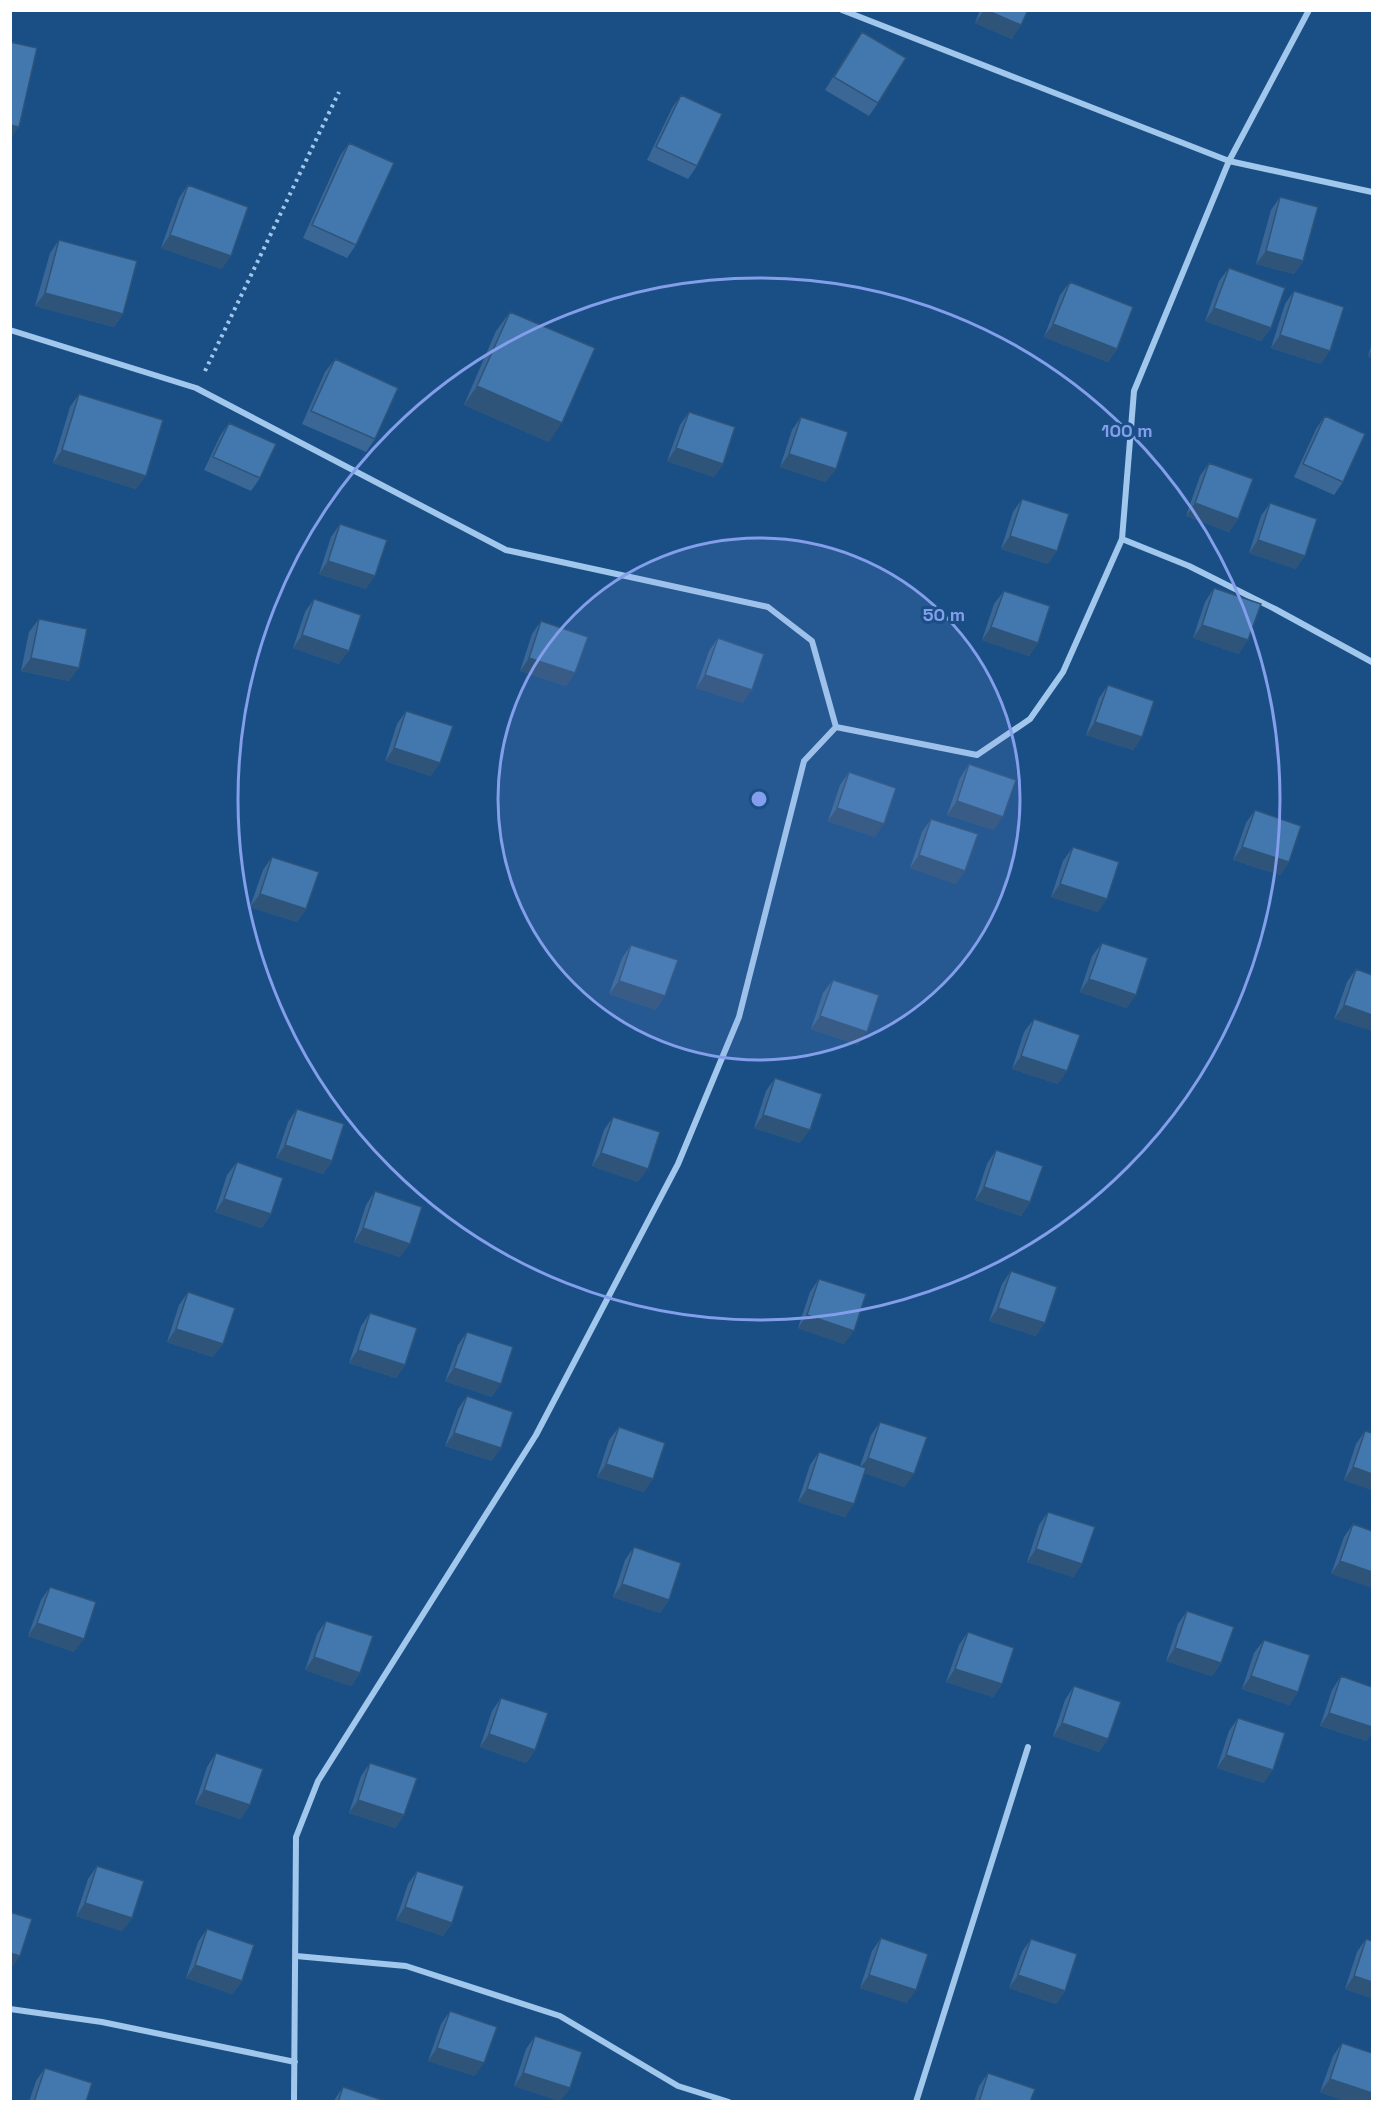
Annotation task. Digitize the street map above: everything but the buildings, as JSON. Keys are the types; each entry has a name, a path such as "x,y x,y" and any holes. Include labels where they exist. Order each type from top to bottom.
{"street":[{"path":"842,10 1230,161 1372,192"},
{"path":"836,727 977,755 1030,719 1063,672 1122,539 1134,391 1230,161 1309,10"},
{"path":"10,330 196,388 506,550 768,607 812,641 836,727"},
{"path":"1122,539 1189,566 1275,609 1372,662"},
{"path":"294,2102 296,1838 318,1781 536,1435 678,1164 740,1017 804,761 836,727"},
{"path":"916,2102 1028,1747"},
{"path":"296,1956 406,1966 560,2016 678,2086 729,2102"},
{"path":"10,2009 102,2022 295,2062"}],"path":[{"path":"196,388 339,92"}]}
